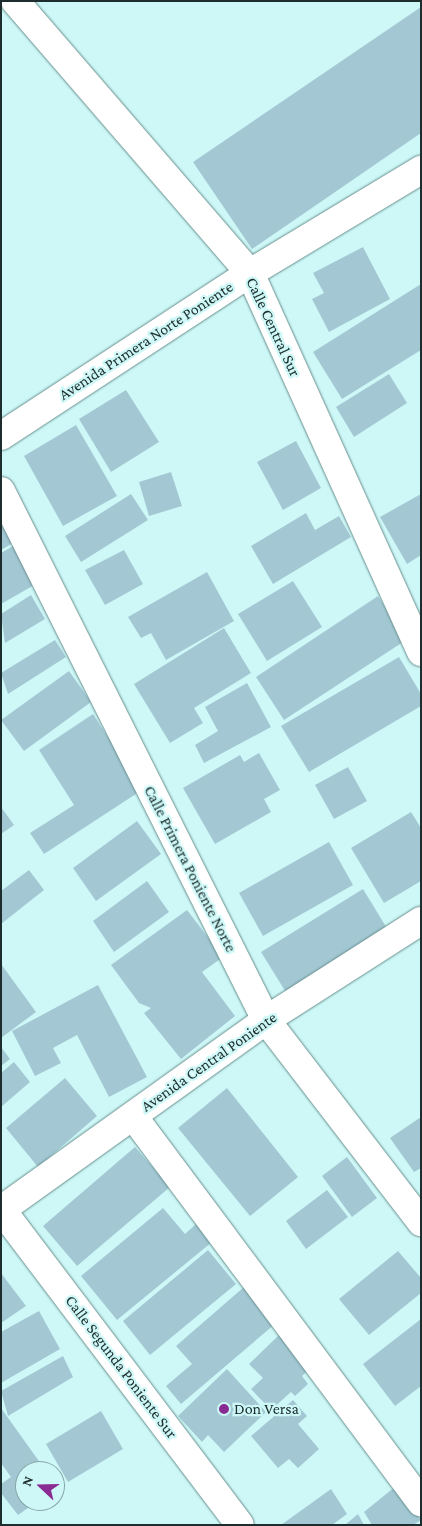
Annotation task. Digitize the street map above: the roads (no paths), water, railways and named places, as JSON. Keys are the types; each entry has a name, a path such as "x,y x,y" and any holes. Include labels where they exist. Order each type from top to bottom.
{"street":[{"name":"Calle Central Sur","path":"15,1 250,272 421,652"},
{"name":"Avenida Primera Norte Poniente","path":"1,436 250,272 421,170"},
{"name":"Calle Primera Poniente Norte","path":"1,491 266,1020 421,1222"},
{"name":"Avenida Central Poniente","path":"1,1210 266,1020 421,921"},
{"path":"132,1116 421,1503"},
{"name":"Calle Segunda Poniente Sur","path":"1,1210 240,1525"}],"place":[{"name":"Don Versa","path":"224,1409"}]}
